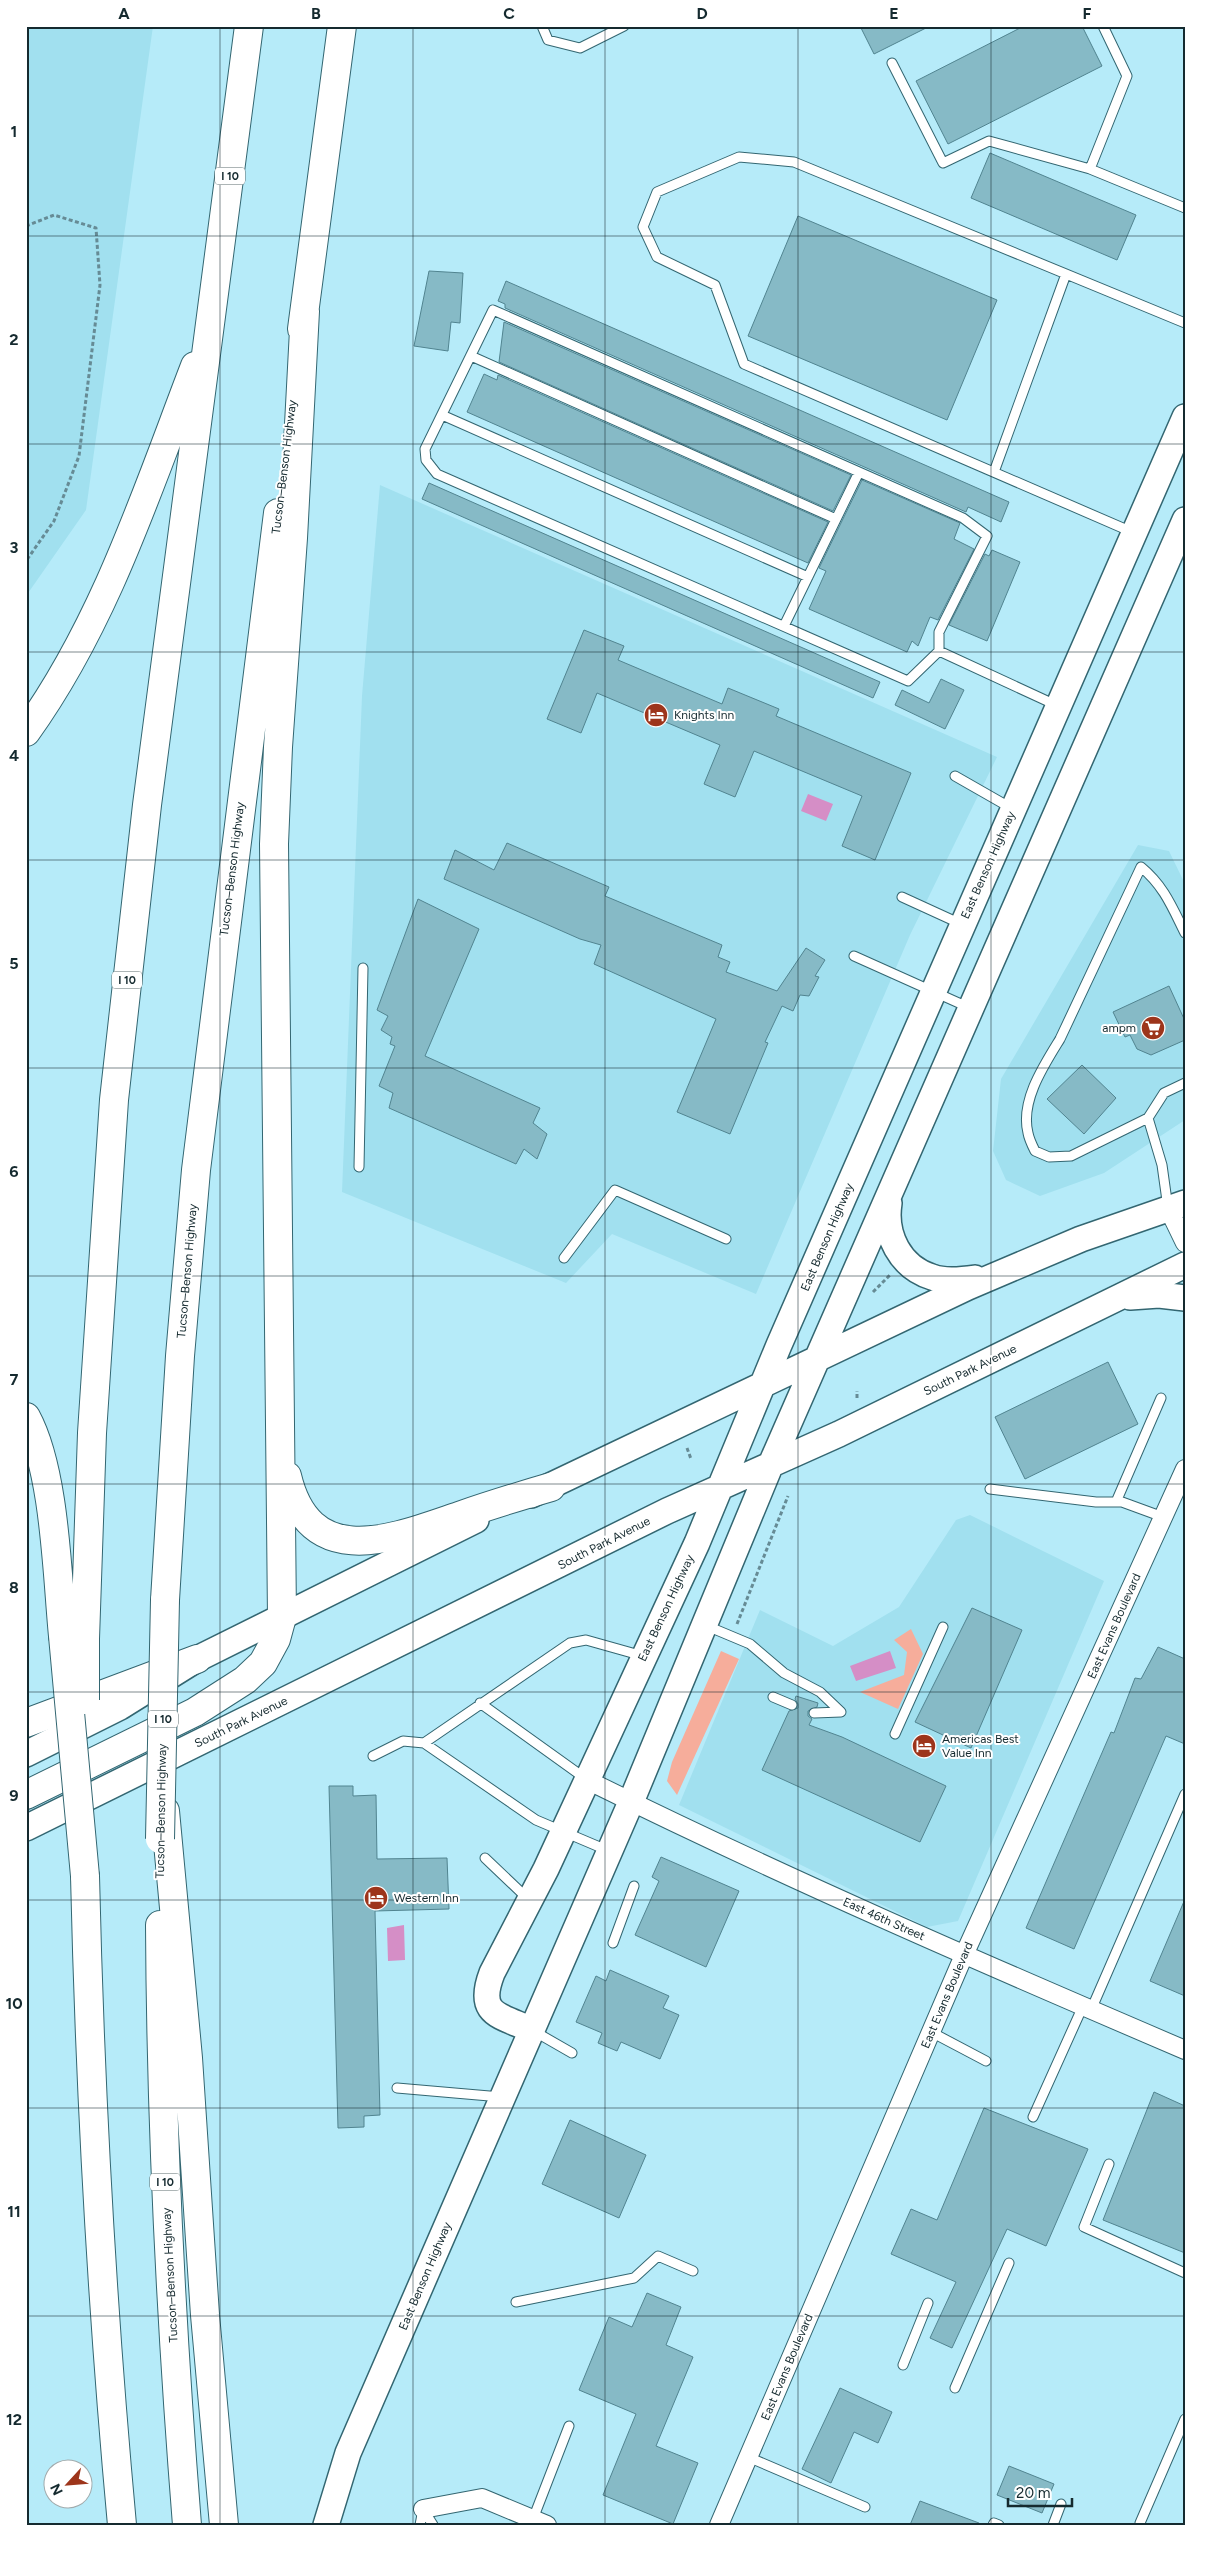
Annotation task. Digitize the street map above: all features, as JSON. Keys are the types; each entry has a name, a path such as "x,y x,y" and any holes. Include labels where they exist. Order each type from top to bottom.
{"highway":[{"name":"I 10","path":"122,2525 112,2418 97,2199 74,1637 94,1397 114,1100 147,805 249,26"},
{"name":"Tucson–Benson Highway","path":"187,2525 176,2389 162,2126 164,1838 161,1773 165,1600 178,1375 196,1170 225,923 342,26"},
{"path":"26,1795 195,1712 245,1680 263,1664 276,1639 282,1617 282,1437 274,844 278,747 294,529 305,311"},
{"path":"26,732 62,678 108,589 211,325"},
{"path":"26,1417 42,1460 74,1637"},
{"path":"282,1437 291,1491 298,1506 309,1520 323,1531 339,1539 361,1542 388,1538 550,1487"},
{"path":"26,1723 197,1659"},
{"path":"164,1838 188,2058 205,2315 224,2525"}],"main road":[{"name":"East Benson Highway","path":"532,2030 494,2013 487,2004 485,1991 492,1973 563,1832 721,1487 763,1385 962,924 1185,417"},
{"name":"East Benson Highway","path":"326,2525 348,2453 631,1802 771,1464 820,1358 1185,520"},
{"path":"1101,608 1139,626"},
{"path":"894,1186 887,1211 889,1232 900,1255 909,1264 932,1277 945,1280 976,1278 1002,1273"},
{"path":"26,1754 120,1707 197,1659 503,1507 550,1487 935,1302 1081,1239 1176,1205"},
{"name":"South Park Avenue","path":"26,1828 657,1516 839,1434 1185,1265"},
{"path":"1117,1298 1159,1295 1185,1298"}],"street":[{"path":"1176,1205 1185,1243"},
{"name":"East Evans Boulevard","path":"719,2525 964,1955 1184,1472"},
{"name":"East 46th Street","path":"587,1780 964,1955 1185,2050"},
{"path":"422,2517 482,2498 540,2522"}],"lane":[{"path":"542,26 548,40 580,48 624,26"},
{"path":"1090,169 1127,76 1103,26"},
{"path":"892,63 942,163 989,141 1090,169 1185,208"},
{"path":"1135,533 744,364 715,285 657,256 643,227 658,192 739,157 794,162 1185,323"},
{"path":"994,472 1066,274"},
{"path":"493,310 963,518 987,536 940,632 939,650 908,681 437,474 426,460 425,450 471,356 493,310"},
{"path":"471,356 836,519"},
{"path":"442,415 808,578"},
{"path":"784,626 859,472"},
{"path":"939,650 1058,706"},
{"path":"955,776 1013,810"},
{"path":"1185,933 1168,898 1156,880 1141,867 1027,1105 1027,1132 1035,1151 1049,1157 1071,1156 1148,1118 1164,1093 1185,1083"},
{"path":"902,897 962,924"},
{"path":"854,956 972,1009"},
{"path":"359,1167 363,968"},
{"path":"1148,1118 1176,1205"},
{"path":"564,1258 615,1190 726,1239"},
{"path":"1116,1502 1161,1398"},
{"path":"990,1489 1096,1502 1116,1502 1163,1517"},
{"path":"704,1625 750,1644 784,1672 820,1692 841,1712 814,1713"},
{"path":"895,1734 943,1627"},
{"path":"424,1744 480,1703 570,1643 586,1640 644,1656"},
{"path":"773,1697 792,1705"},
{"path":"480,1703 587,1780"},
{"path":"373,1756 403,1741 424,1744 536,1820 609,1851"},
{"path":"1033,2117 1087,2008 1185,1794"},
{"path":"485,1858 529,1900"},
{"path":"613,1943 634,1886"},
{"path":"532,2030 572,2053"},
{"path":"931,2032 986,2061"},
{"path":"397,2088 503,2097"},
{"path":"1109,2164 1084,2228 1185,2273"},
{"path":"516,2302 634,2278 658,2256 693,2271"},
{"path":"955,2388 1009,2264"},
{"path":"903,2364 928,2303"},
{"path":"1140,2523 1185,2419"},
{"path":"540,2522 569,2426"},
{"path":"748,2457 865,2507"},
{"path":"1053,2525 1061,2504"},
{"path":"422,2517 433,2525"},
{"path":"993,2525 994,2523 999,2525"}],"path":[{"path":"26,226 54,216 96,228 100,284 79,456 54,520 26,561"},
{"path":"871,1294 894,1271"},
{"path":"856,1398 857,1391"},
{"path":"687,1448 691,1459"},
{"path":"732,1636 788,1496"}],"shaded area":[{"path":"26,26 153,26 86,510 26,596"},
{"path":"380,485 997,757 910,935 756,1294 612,1234 566,1283 342,1192 362,696"},
{"path":"808,794 833,804 826,821 801,811"},
{"path":"1138,845 1169,851 1185,884 1185,1120 1104,1173 1040,1196 1006,1180 993,1151 1001,1079"},
{"path":"970,1515 1104,1581 958,1921 927,1927 679,1805 760,1610 833,1646 899,1607 956,1520"},
{"path":"911,1629 923,1654 898,1709 860,1692 904,1675 907,1652 894,1640"},
{"path":"721,1651 739,1659 677,1795 667,1781 672,1762"},
{"path":"890,1651 896,1668 856,1681 850,1666"},
{"path":"404,1925 405,1960 388,1961 387,1928"}],"building":[{"path":"860,26 930,26 874,54"},
{"path":"1024,26 1082,26 1102,66 948,144 916,81"},
{"path":"990,153 1136,215 1117,260 971,198"},
{"path":"798,216 997,300 947,420 748,336"},
{"path":"429,271 463,273 460,323 451,322 448,351 414,346"},
{"path":"506,281 1009,502 1001,522 968,507 966,512 505,308 505,304 498,301"},
{"path":"504,322 851,475 833,511 499,362"},
{"path":"484,374 497,380 498,375 828,522 808,563 467,412"},
{"path":"862,480 960,523 954,539 974,549 938,620 930,617 918,646 912,641 907,652 809,609 826,571 819,568"},
{"path":"429,483 880,682 873,698 422,499"},
{"path":"992,550 1020,562 987,641 949,625 985,554 989,556"},
{"path":"584,630 624,646 618,660 722,704 728,688 779,709 776,716 911,773 875,860 842,846 862,796 754,751 735,797 704,784 720,745 597,693 581,733 547,719"},
{"path":"941,679 964,690 945,729 895,705 902,690 929,703"},
{"path":"507,843 609,887 605,896 722,945 718,957 730,962 726,972 777,991 806,948 825,960 815,976 819,977 809,996 800,995 793,1011 782,1006 765,1042 768,1043 730,1134 677,1112 716,1019 594,964 601,945 580,939 444,879 455,850 494,870"},
{"path":"418,899 479,929 425,1056 540,1108 533,1123 547,1134 537,1159 524,1149 516,1164 389,1108 393,1093 379,1086 395,1046 390,1044 392,1037 381,1030 388,1016 377,1010"},
{"name":"ampm","path":"1169,986 1185,1021 1185,1040 1151,1055 1137,1049 1130,1035 1125,1037 1113,1012"},
{"path":"1082,1065 1116,1098 1084,1134 1047,1099"},
{"path":"1108,1362 1138,1424 1025,1479 995,1417"},
{"path":"972,1608 1022,1630 971,1748 915,1722"},
{"path":"1158,1647 1185,1659 1185,1744 1166,1736 1074,1949 1026,1928 1111,1732 1114,1733 1135,1678 1141,1679"},
{"path":"796,1696 818,1703 817,1707 808,1711 808,1716 812,1719 809,1725 842,1737 946,1786 920,1842 762,1770 789,1711 798,1708"},
{"path":"329,1786 353,1786 353,1796 376,1795 377,1859 447,1858 449,1909 375,1911 380,2115 364,2116 364,2127 338,2128"},
{"path":"661,1857 739,1891 706,1967 635,1935 659,1881 652,1877"},
{"path":"1185,1899 1185,1996 1150,1981"},
{"path":"610,1970 669,1996 663,2008 679,2015 660,2059 621,2042 617,2051 598,2043 602,2033 576,2022 596,1976 606,1981"},
{"path":"1154,2092 1185,2106 1185,2253 1103,2220"},
{"path":"984,2108 1088,2149 1046,2246 1007,2229 952,2348 930,2338 956,2282 891,2254 911,2209 937,2220"},
{"path":"570,2120 646,2155 619,2218 542,2184"},
{"path":"647,2293 681,2307 666,2345 693,2357 656,2446 698,2463 673,2524 603,2495 636,2414 579,2390 609,2317 632,2327"},
{"path":"840,2388 892,2412 878,2443 854,2432 831,2483 802,2469"},
{"path":"1009,2466 1054,2484 1042,2513 997,2495"},
{"path":"920,2501 979,2523 978,2525 910,2525"}],"place":[{"name":"Knights Inn","path":"656,715"},
{"name":"ampm","path":"1153,1028"},
{"name":"Americas Best Value Inn","path":"924,1746"},
{"name":"Western Inn","path":"376,1898"}]}
